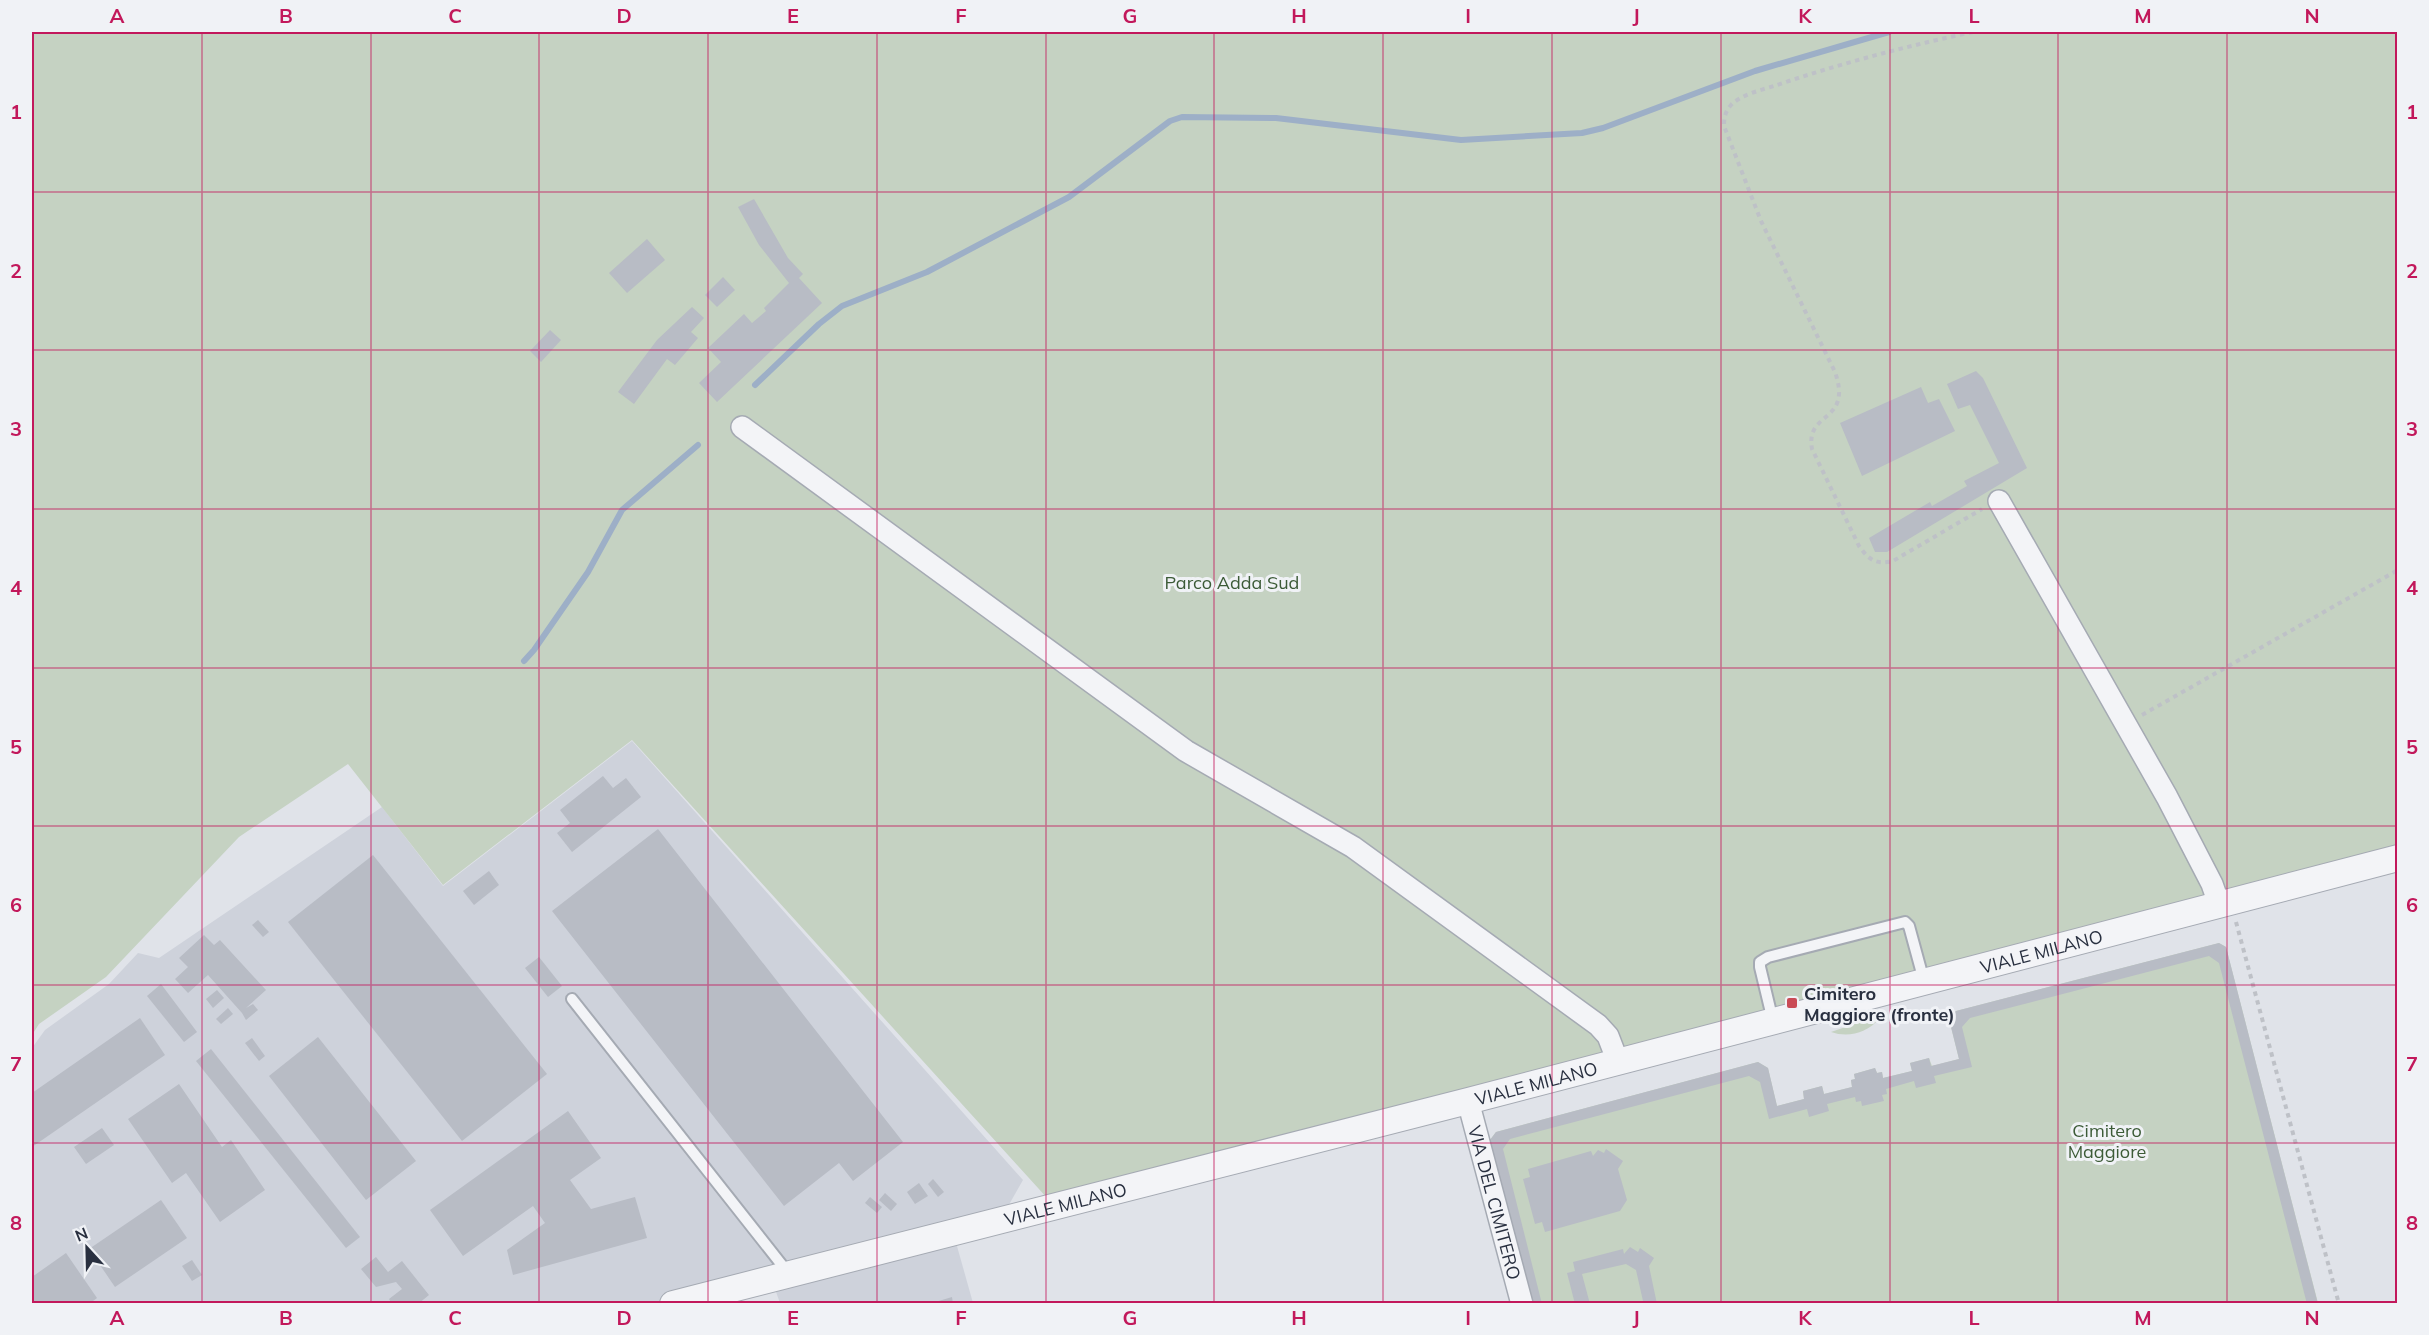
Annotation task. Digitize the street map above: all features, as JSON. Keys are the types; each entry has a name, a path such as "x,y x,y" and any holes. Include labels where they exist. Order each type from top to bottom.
{"street":[{"path":"742,428 1185,751 1353,846 1410,886 1598,1025 1608,1036 1618,1062"},
{"path":"1999,501 2126,725 2212,884 2225,902"},
{"name":"VIALE MILANO","path":"673,1304 1468,1101 2397,858"},
{"name":"VIA DEL CIMITERO","path":"1468,1101 1522,1304"}],"lane":[{"path":"1773,1021 1760,967 1760,962 1768,957 1905,922 1909,927 1924,981"},
{"path":"572,999 789,1274"}],"path":[{"path":"1973,32 1899,48 1824,69 1744,97 1731,105 1724,115 1724,126 1761,221 1841,389 1838,403 1830,414 1815,427 1810,437 1812,449 1859,546 1869,560 1882,563 1893,561 1999,501"},
{"path":"2126,725 2397,570"},
{"path":"2225,902 2339,1304"}],"shaded area":[{"path":"632,741 1023,1180 994,1231 955,1239 973,1303 780,1303 771,1278 666,1304 32,1304 32,1048 45,1030 109,984 138,953 159,958 382,807 443,886"}],"green space":[{"name":"Parco Adda Sud","path":"32,32 2397,32 2397,847 1048,1199 632,740 443,885 348,764 239,837 106,977 39,1024 32,1035"},
{"name":"Cimitero Maggiore","path":"2219,943 2226,947 2318,1303 1532,1303 1490,1140 1496,1132 1758,1062 1768,1068 1777,1106 1804,1099 1803,1091 1822,1086 1824,1094 1852,1087 1851,1080 1855,1079 1854,1074 1875,1068 1877,1073 1882,1072 1883,1078 1912,1071 1910,1063 1929,1058 1932,1066 1959,1059 1949,1019 1956,1011"},
{"path":"1879,1019 1869,1028 1857,1033 1831,1032 1857,1023"}],"building":[{"path":"754,199 788,258 803,274 799,278 822,303 717,402 699,383 721,362 708,348 744,314 752,323 766,311 764,308 789,283 759,245 738,207"},
{"path":"647,239 665,260 627,293 609,273"},
{"path":"723,277 735,290 717,307 705,295"},
{"path":"692,307 704,318 691,332 698,338 675,365 667,359 634,404 618,392 657,340"},
{"path":"550,330 561,340 541,362 530,351"},
{"path":"1976,371 1983,378 2027,468 1887,552 1875,552 1869,538 1930,502 1932,506 1967,486 1964,481 1999,463 1970,405 1958,409 1947,384"},
{"path":"1921,387 1928,403 1939,399 1955,431 1862,476 1840,423"},
{"path":"603,776 613,788 626,778 641,797 572,852 557,833 570,823 560,810"},
{"path":"658,829 903,1142 853,1181 839,1163 784,1206 552,911"},
{"path":"373,855 547,1074 462,1141 288,922"},
{"path":"489,871 499,885 474,905 463,891"},
{"path":"258,920 269,932 263,937 252,925"},
{"path":"204,935 214,945 220,940 266,990 246,1008 253,1004 258,1010 246,1020 208,975 188,993 175,979 188,967 179,958"},
{"path":"2219,943 2226,947 2318,1304 2307,1304 2219,963 2209,956 1970,1018 1962,1027 1972,1067 1934,1076 1936,1083 1916,1088 1914,1081 1886,1089 1887,1094 1882,1095 1884,1101 1862,1106 1861,1101 1856,1102 1855,1097 1827,1104 1829,1111 1809,1117 1807,1109 1769,1119 1760,1082 1749,1076 1510,1139 1503,1149 1542,1304 1532,1304 1490,1140 1496,1132 1758,1062 1768,1068 1777,1106 1804,1099 1803,1091 1822,1086 1824,1094 1852,1087 1851,1080 1855,1079 1854,1074 1875,1068 1877,1073 1882,1072 1883,1078 1912,1071 1910,1063 1929,1058 1931,1066 1959,1059 1949,1019 1956,1011"},
{"path":"539,957 562,986 548,997 525,968"},
{"path":"161,984 197,1032 184,1042 147,996"},
{"path":"217,990 224,998 213,1008 206,999"},
{"path":"228,1008 233,1014 221,1024 216,1019"},
{"path":"140,1018 165,1055 32,1147 32,1093"},
{"path":"318,1037 416,1161 366,1200 269,1076"},
{"path":"252,1038 265,1056 259,1061 245,1043"},
{"path":"211,1049 360,1237 346,1248 196,1061"},
{"path":"179,1084 222,1147 231,1140 265,1190 220,1222 186,1173 172,1183 128,1119"},
{"path":"568,1111 601,1158 570,1180 591,1209 635,1197 647,1238 513,1275 507,1250 545,1223 533,1206 463,1256 430,1210"},
{"path":"102,1128 114,1145 86,1164 74,1147"},
{"path":"1606,1149 1623,1161 1618,1169 1627,1200 1620,1211 1545,1232 1542,1222 1535,1224 1523,1179 1530,1177 1528,1169 1591,1151 1593,1156 1598,1150 1604,1153"},
{"path":"933,1179 944,1192 938,1197 928,1184"},
{"path":"919,1183 928,1196 915,1204 907,1192"},
{"path":"885,1193 897,1204 891,1211 879,1200"},
{"path":"870,1197 882,1207 877,1213 865,1203"},
{"path":"161,1200 187,1238 115,1287 89,1249"},
{"path":"1630,1247 1638,1252 1640,1248 1654,1258 1649,1266 1657,1304 1635,1304 1643,1301 1636,1270 1626,1264 1582,1274 1590,1304 1575,1304 1567,1273 1575,1271 1573,1262 1623,1249 1624,1254"},
{"path":"66,1253 97,1298 89,1304 32,1304 32,1277"},
{"path":"376,1257 388,1272 402,1261 429,1295 418,1304 392,1304 389,1299 402,1289 396,1282 376,1287 361,1269"},
{"path":"192,1260 202,1275 192,1281 182,1266"},
{"path":"952,1297 953,1304 932,1304 932,1303"}],"waterway":[{"path":"755,385 819,324 842,306 927,272 1069,197 1170,121 1182,117 1276,118 1461,140 1582,133 1603,128 1755,71 1889,32"},
{"path":"524,661 588,572 622,510 698,445"}],"place":[{"name":"Cimitero Maggiore (fronte)","path":"1792,1003"}]}
